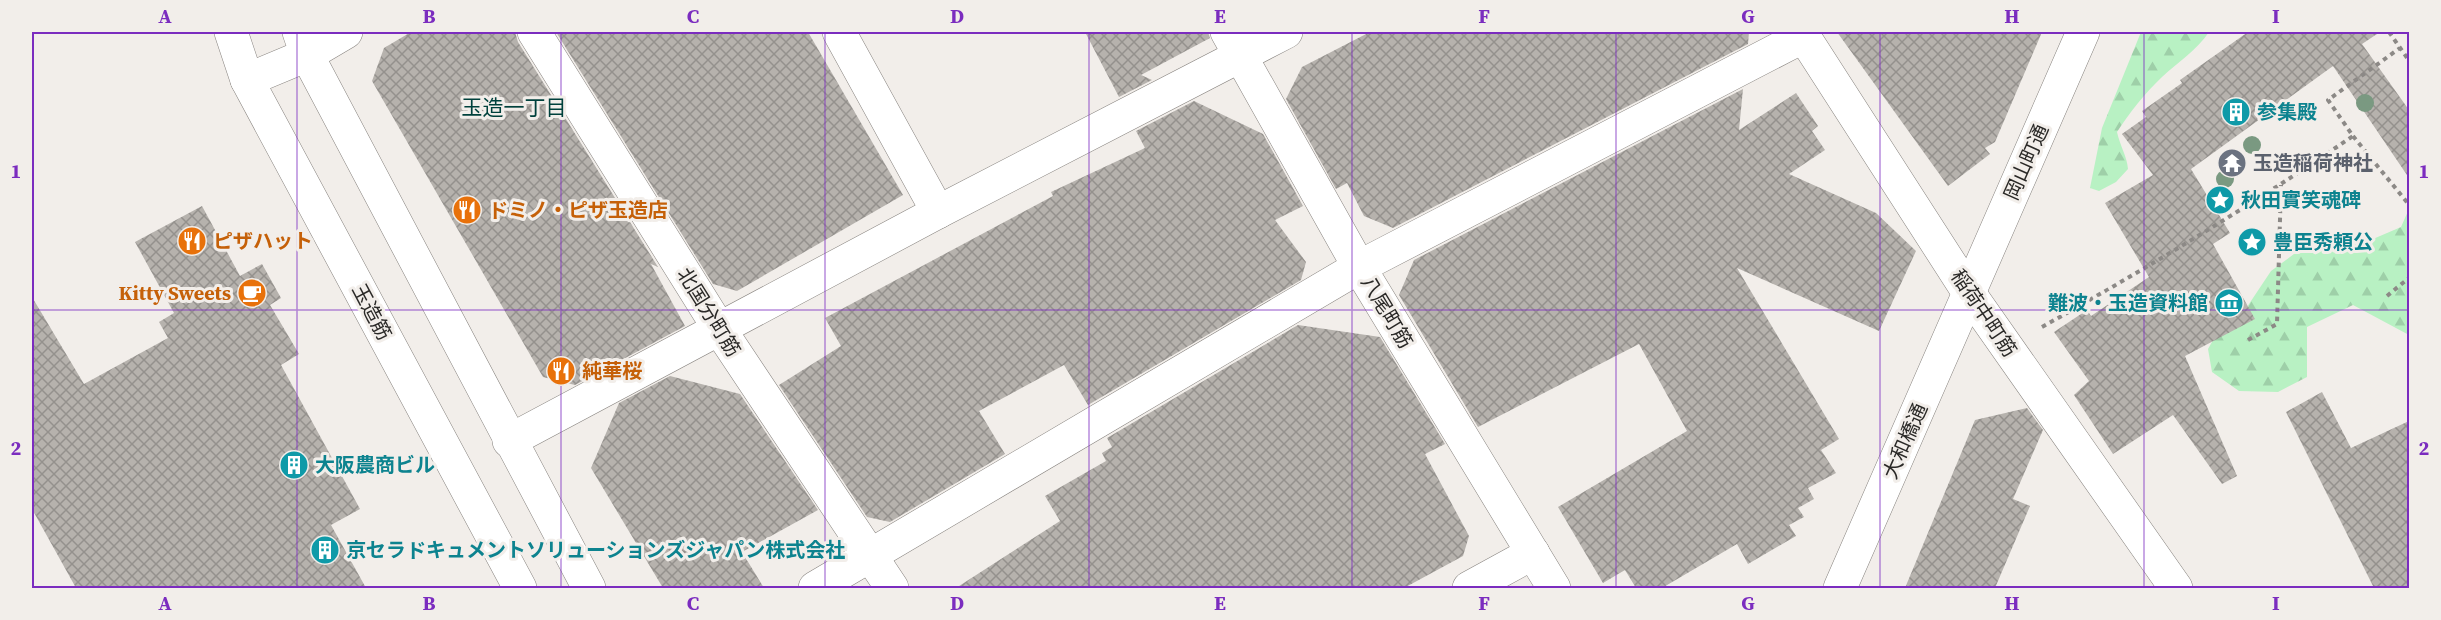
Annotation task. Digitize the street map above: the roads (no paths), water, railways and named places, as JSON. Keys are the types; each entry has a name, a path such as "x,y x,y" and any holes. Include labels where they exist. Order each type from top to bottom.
{"street":[{"name":"玉造筋","path":"231,32 247,80 520,588"},
{"path":"247,80 303,43 346,32"},
{"name":"北国分町筋","path":"534,32 720,330 892,588"},
{"path":"839,32 938,212"},
{"path":"509,441 938,212 1233,44 1286,32"},
{"name":"岡山町通","path":"1969,293 2083,32"},
{"path":"815,588 1359,267 1802,34"},
{"name":"稲荷中町筋","path":"1802,34 1969,293 2175,588"},
{"path":"303,43 509,441 589,588"},
{"name":"八尾町筋","path":"1233,44 1359,267 1554,588"},
{"name":"大和橋通","path":"1840,588 1969,293"},
{"path":"1469,588 1533,553"}],"place":[{"name":"参集殿","path":"2236,112"},
{"name":"玉造稲荷神社","path":"2232,163"},
{"name":"秋田實笑魂碑","path":"2220,200"},
{"name":"ドミノ・ピザ玉造店","path":"467,210"},
{"name":"ピザハット","path":"192,241"},
{"name":"豊臣秀頼公","path":"2252,242"},
{"name":"Kitty Sweets","path":"252,293"},
{"name":"難波・玉造資料館","path":"2229,303"},
{"name":"純華桜","path":"561,371"},
{"name":"大阪農商ビル","path":"294,465"},
{"name":"京セラドキュメントソリューションズジャパン株式会社","path":"325,550"}],"district":[{"name":"玉造一丁目","path":"514,108"}]}
